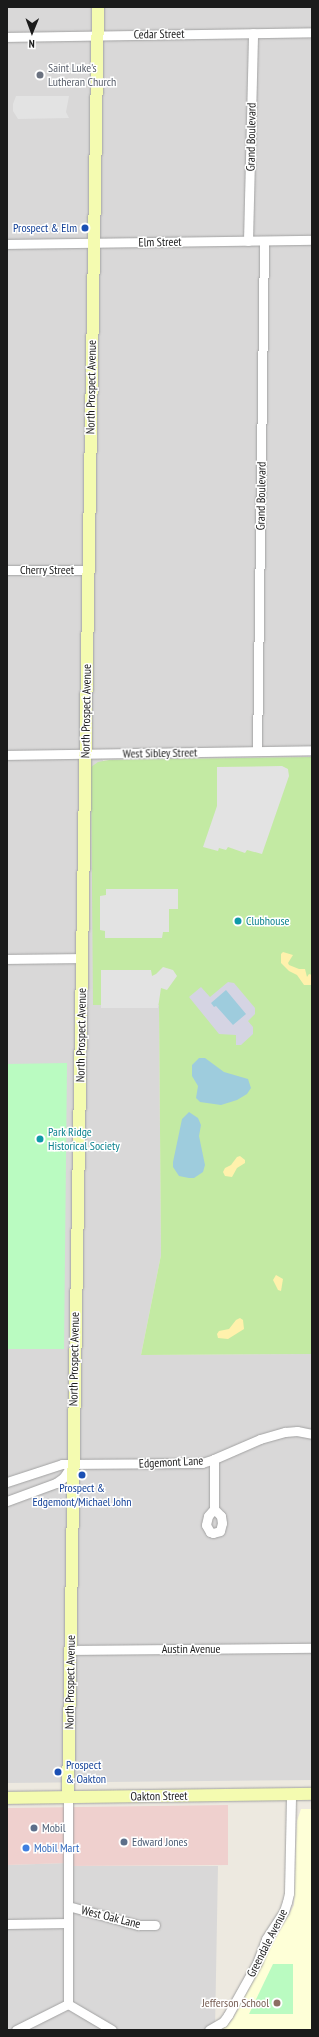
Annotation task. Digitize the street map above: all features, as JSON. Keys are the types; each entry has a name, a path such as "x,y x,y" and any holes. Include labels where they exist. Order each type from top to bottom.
{"street":[{"name":"North Prospect Avenue","path":"68,2004 68,1798 72,1465 86,754 98,7"},
{"name":"Cedar Street","path":"7,37 312,32"},
{"name":"Grand Boulevard","path":"248,241 253,33"},
{"name":"Elm Street","path":"7,244 312,240"},
{"name":"Grand Boulevard","path":"257,751 264,241"},
{"name":"Cherry Street","path":"7,570 88,570"},
{"name":"West Sibley Street","path":"7,755 312,750"},
{"path":"7,960 82,958"},
{"name":"Edgemont Lane","path":"7,1482 55,1465 188,1463 214,1459 260,1439 285,1432 297,1431 312,1434"},
{"path":"214,1459 214,1509"},
{"path":"7,1500 56,1483 63,1478 72,1465"},
{"name":"Austin Avenue","path":"70,1650 312,1648"},
{"name":"Greendale Avenue","path":"209,2030 223,2022 228,2015 257,1963 266,1938 288,1902 290,1892 291,1794"},
{"name":"Oakton Street","path":"7,1798 312,1794"},
{"name":"West Oak Lane","path":"68,1906 138,1925 155,1925"},
{"path":"7,1924 68,1923"},
{"path":"16,2030 68,2004 112,2030"}],"shaded area":[{"path":"7,7 312,7 312,757 103,760 93,1005 159,1005 161,1255 141,1355 312,1354 312,1780 7,1783"},
{"path":"16,96 69,96 66,112 69,118 18,119 13,111 13,104"},
{"path":"282,766 288,769 289,776 262,854 247,850 245,853 228,847 226,850 219,848 218,851 203,847 217,806 217,767"},
{"path":"106,889 178,889 178,909 169,909 169,932 163,932 162,938 105,938 105,931 100,930 100,896 106,895"},
{"path":"163,967 173,970 177,976 167,990 161,988 158,1008 101,1008 101,970 151,970 152,976"},
{"path":"228,982 234,983 255,1008 255,1014 248,1021 253,1027 253,1034 241,1045 236,1045 236,1035 219,1034 189,997 201,987 210,997"},
{"path":"228,1805 228,1865 67,1866 67,1863 7,1865 7,1808"},
{"name":"Jefferson School","path":"301,1809 312,1809 312,2030 221,2030 232,2020 294,1905 297,1821"},
{"path":"67,1863 68,1866 218,1866 215,2030 7,2030 7,1865"}],"green space":[{"path":"312,757 312,1354 141,1355 161,1255 159,1005 93,1005 91,767 98,762 109,760"},
{"path":"67,1063 64,1349 7,1349 7,1064"},
{"path":"273,1964 293,1964 293,2014 249,2014"}],"sand":[{"path":"283,952 293,955 288,963 289,965 299,969 305,969 307,977 309,974 312,975 311,985 304,985 297,975 289,971 281,963 281,954"},
{"path":"240,1156 245,1160 245,1163 237,1168 232,1177 225,1176 223,1172 225,1168 231,1165 237,1157"},
{"path":"276,1275 283,1279 281,1291 278,1290 273,1280"},
{"path":"240,1318 243,1320 244,1329 228,1339 218,1338 217,1334 219,1331 229,1329 236,1320"}],"water":[{"path":"226,990 246,1014 233,1025 216,1006 214,1007 211,1003"},
{"path":"199,1058 205,1058 224,1072 248,1079 251,1088 247,1094 237,1100 221,1105 200,1102 196,1098 198,1086 192,1076 192,1065"},
{"path":"189,1112 198,1118 201,1125 199,1136 205,1165 203,1172 194,1178 179,1176 173,1167 182,1119"}],"place":[{"name":"Saint Luke's Lutheran Church","path":"40,75"},
{"name":"Prospect & Elm","path":"85,228"},
{"name":"Clubhouse","path":"238,921"},
{"name":"Park Ridge Historical Society","path":"40,1139"},
{"name":"Prospect & Edgemont/Michael John","path":"82,1475"},
{"name":"Prospect & Oakton","path":"58,1772"},
{"name":"Mobil","path":"34,1828"},
{"name":"Edward Jones","path":"124,1842"},
{"name":"Mobil Mart","path":"26,1848"},
{"name":"Jefferson School","path":"277,2003"}]}
